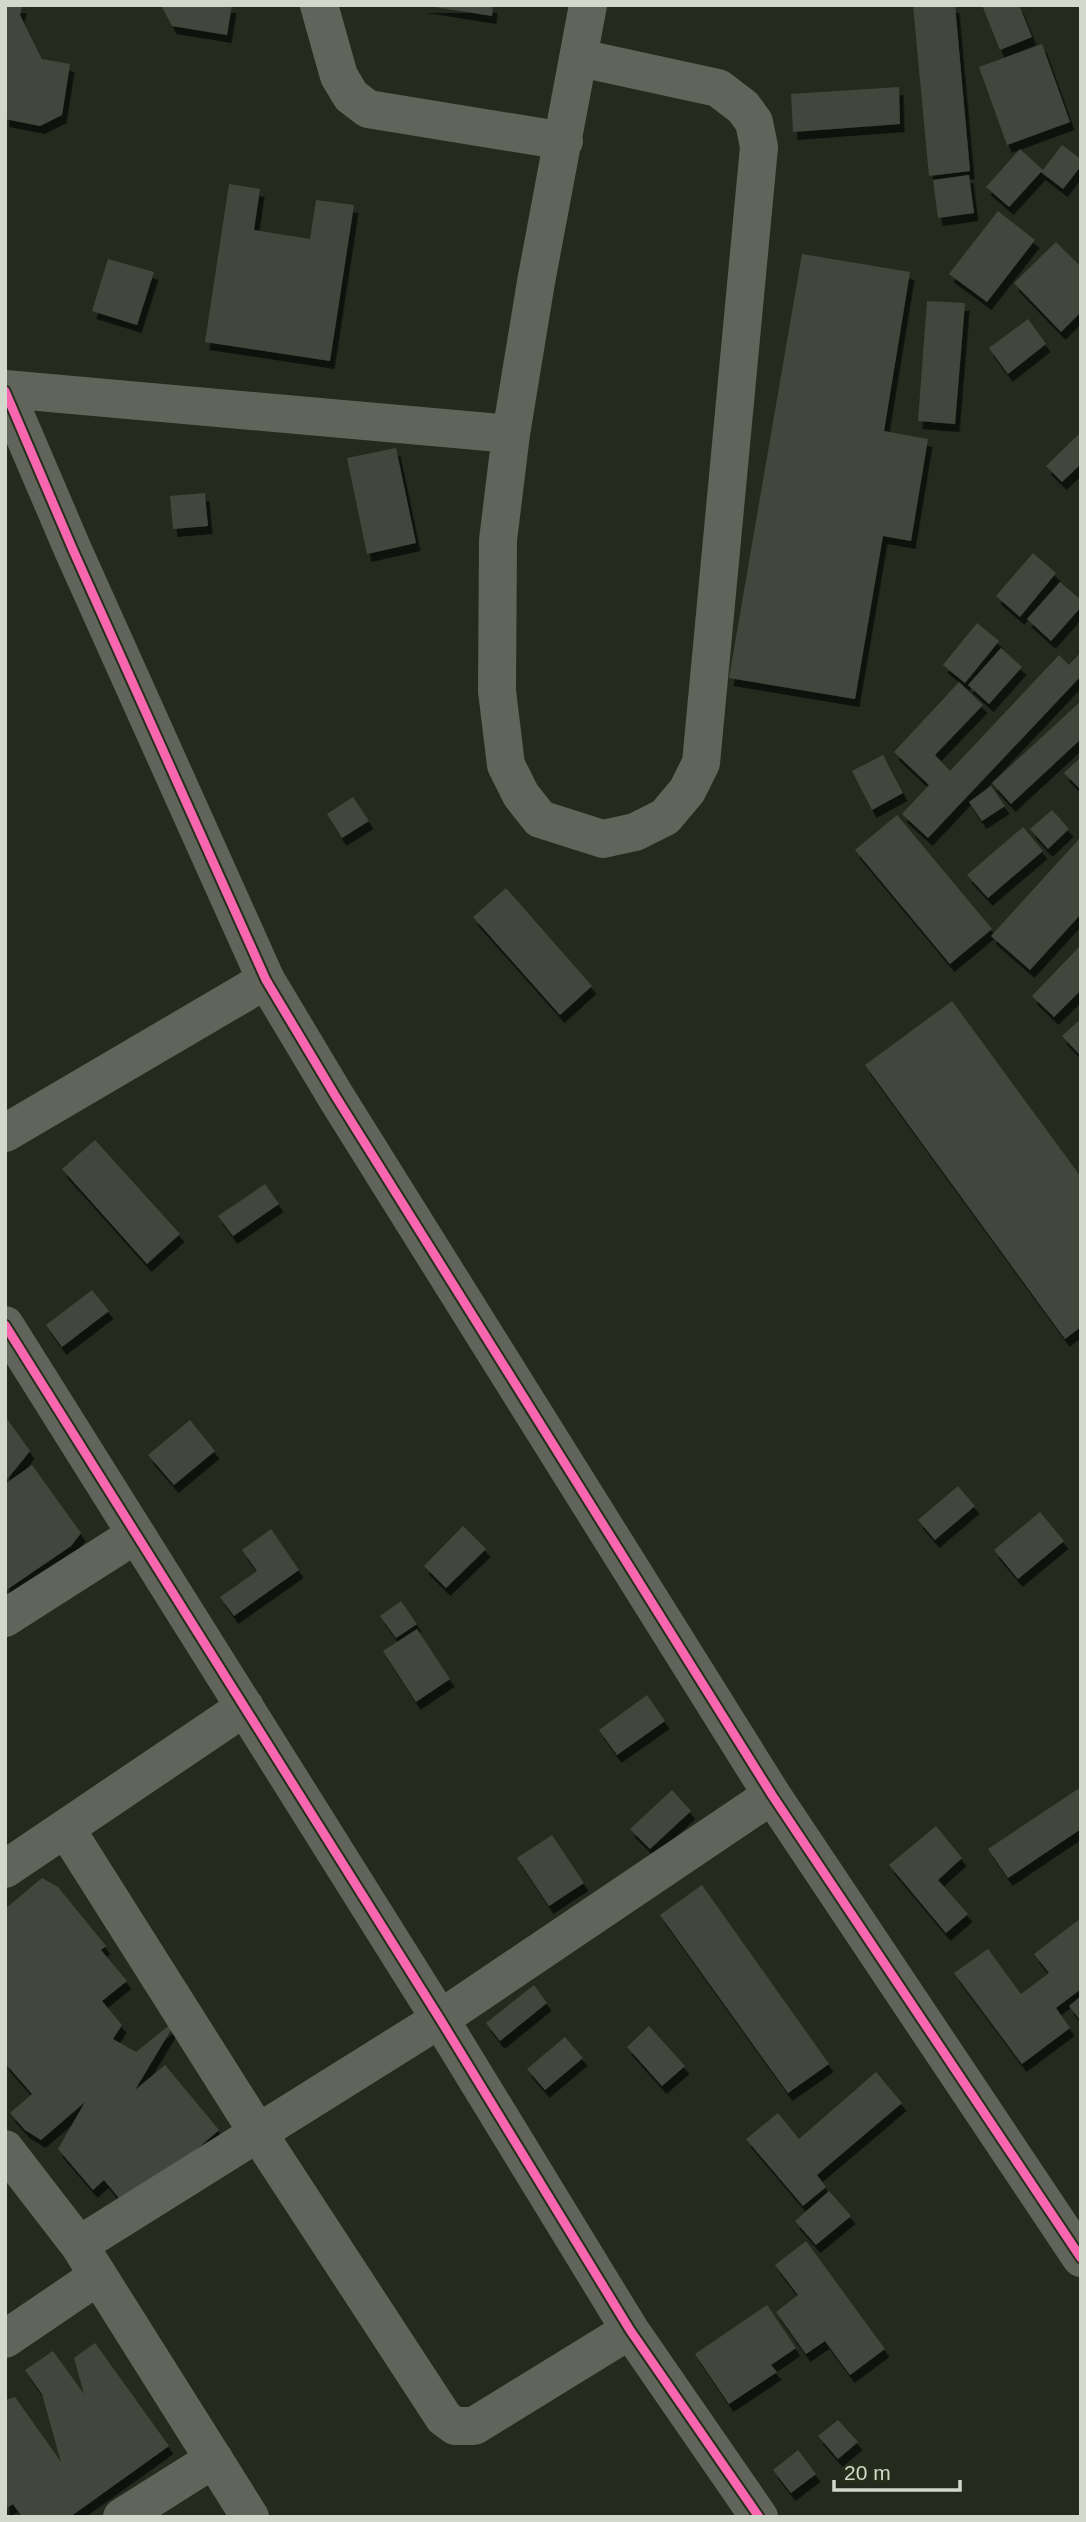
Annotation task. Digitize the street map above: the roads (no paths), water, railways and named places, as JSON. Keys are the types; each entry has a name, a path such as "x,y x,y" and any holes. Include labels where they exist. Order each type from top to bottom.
{"street":[{"path":"319,5 339,76 351,96 368,109 564,141"},
{"path":"580,58 718,88 743,107 754,122 759,147 701,763 687,791 665,817 635,832 603,839 540,820 521,796 506,765 497,691 498,540 511,434 536,282 589,5"},
{"path":"511,434 5,390 73,550 266,980 772,1795 1076,2241"},
{"path":"5,1133 266,980"},
{"path":"5,1325 440,2019 630,2330 759,2517"},
{"path":"5,1618 135,1535"},
{"path":"5,1869 245,1707"},
{"path":"5,2339 89,2260 258,2133 440,2019 772,1795"},
{"path":"66,1829 258,2133 444,2418 455,2426 474,2426 630,2330"},
{"path":"5,2149 89,2260 250,2517"},
{"path":"122,2517 214,2459"}]}
